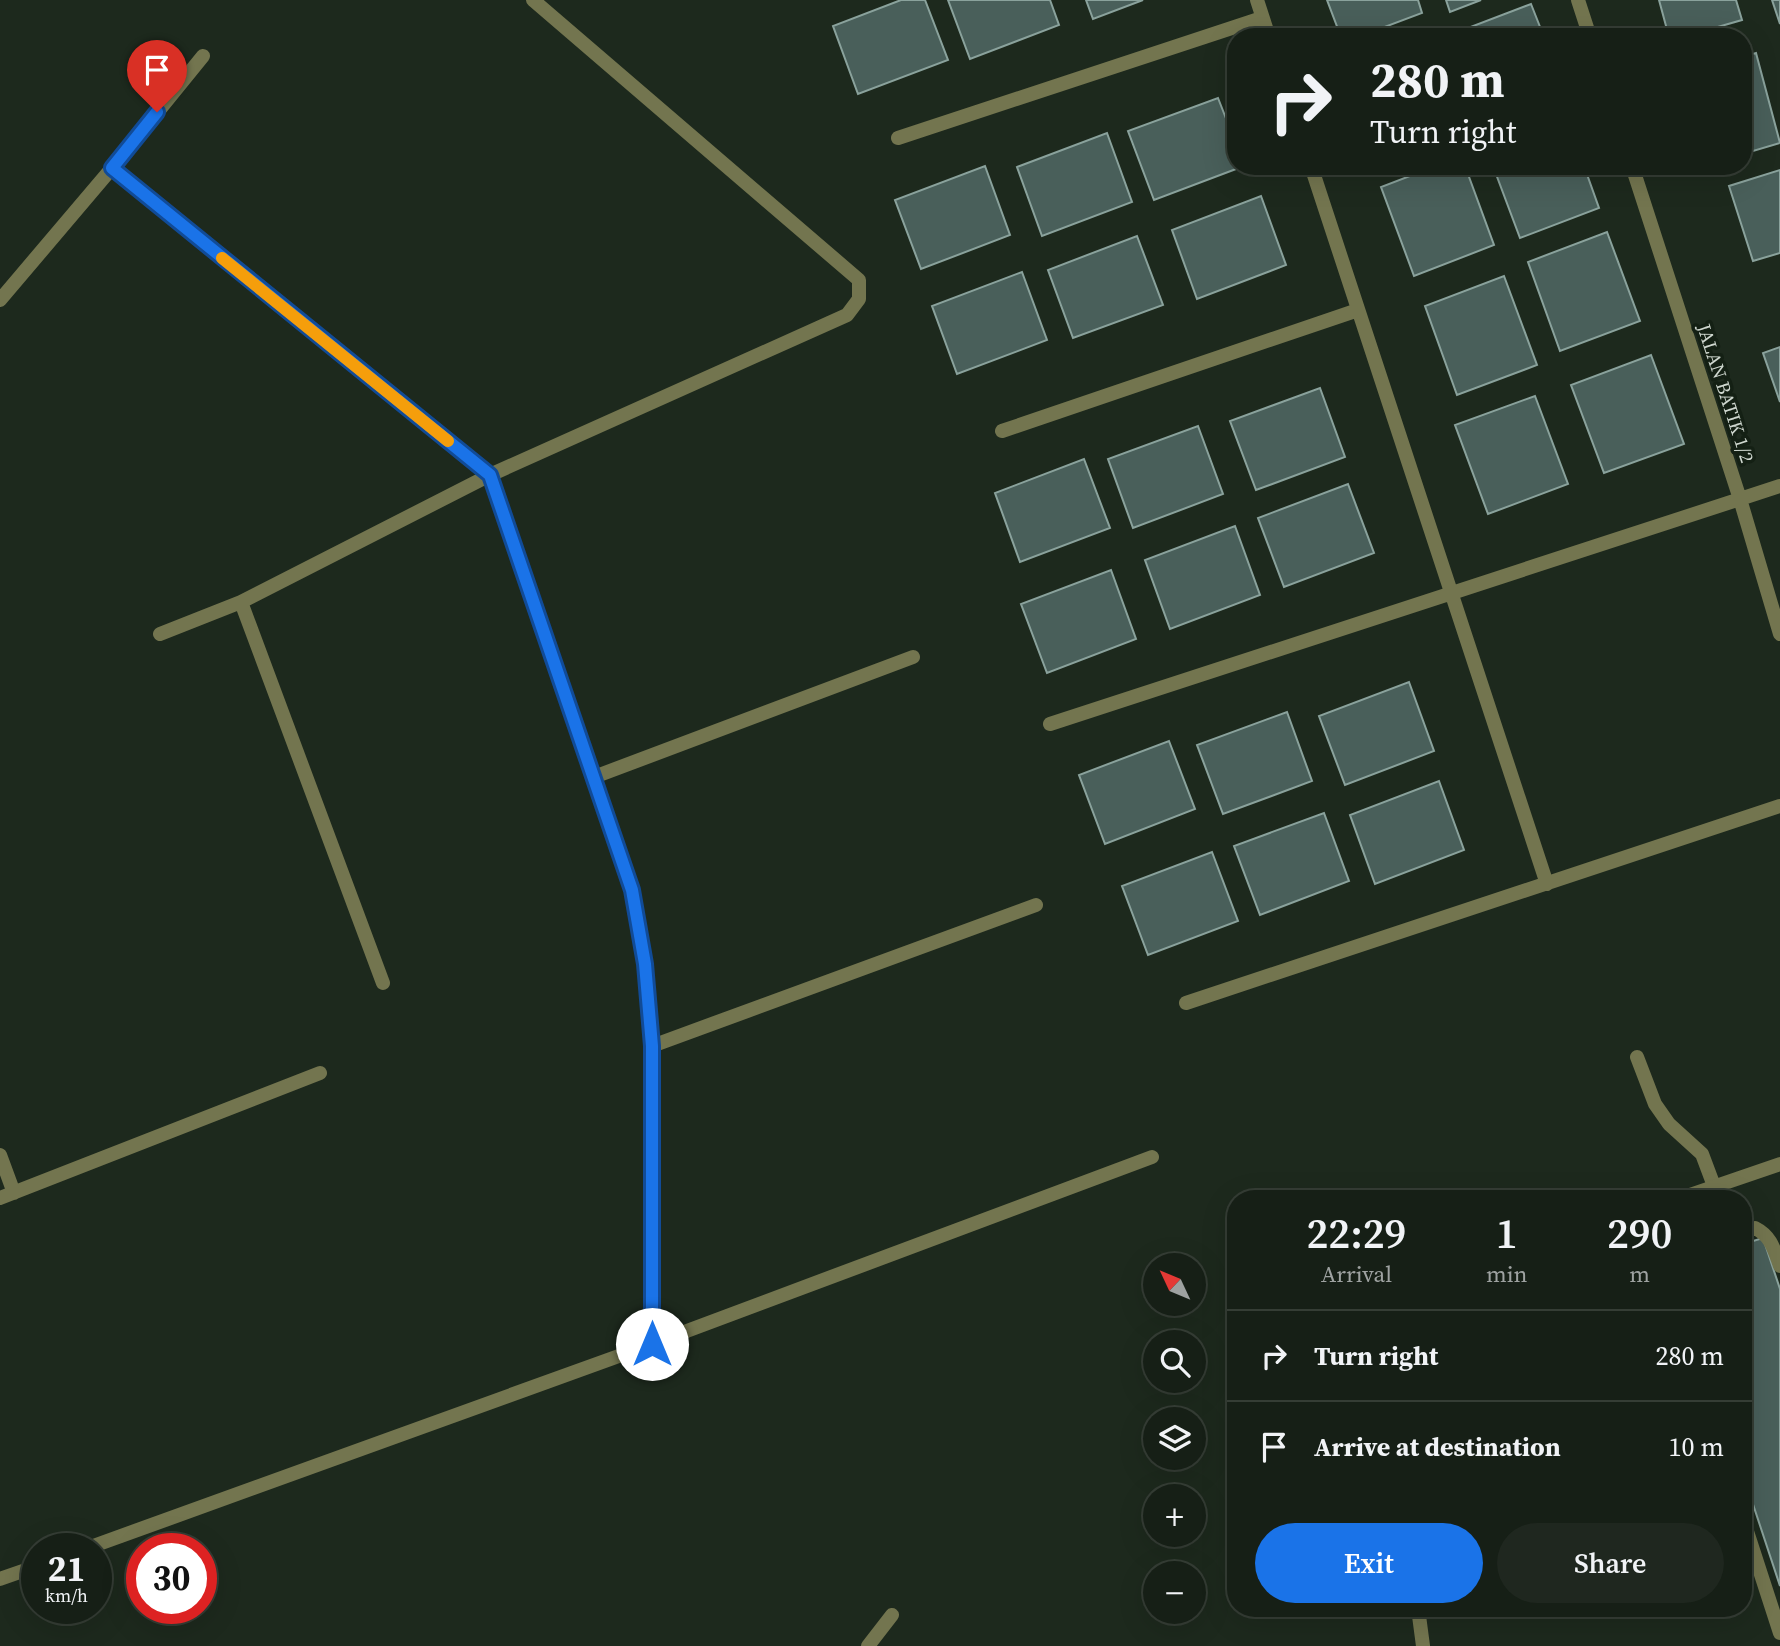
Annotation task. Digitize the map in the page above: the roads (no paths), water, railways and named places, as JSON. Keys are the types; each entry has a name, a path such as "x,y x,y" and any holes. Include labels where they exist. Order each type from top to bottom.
{"street":[{"path":"160,634 241,602 490,475 847,315 859,299 859,280 533,0"},
{"path":"1257,0 1266,28"},
{"path":"1578,0 1587,28"},
{"path":"1232,28 1262,18"},
{"path":"898,138 1227,30"},
{"path":"0,300 203,56"},
{"path":"112,168 490,475 632,890 645,964 652,1046 652,1344"},
{"path":"1314,175 1547,884"},
{"name":"JALAN BATIK 1/2","path":"1635,175 1740,499 1780,634"},
{"path":"1003,431 1358,310"},
{"path":"1050,724 1780,486"},
{"path":"241,602 383,983"},
{"path":"594,778 913,657"},
{"path":"1186,1003 1780,806"},
{"path":"652,1046 1036,905"},
{"path":"1637,1056 1662,1116 1702,1154 1714,1186"},
{"path":"0,1198 320,1073"},
{"path":"0,1155 14,1193"},
{"path":"112,1539 652,1344 1152,1157"},
{"path":"1703,1190 1780,1164"},
{"path":"1752,1229 1764,1233 1772,1242 1780,1266"},
{"path":"1752,1547 1780,1633"},
{"path":"0,1579 21,1572"},
{"path":"868,1646 892,1615"},
{"path":"1419,1617 1423,1646"}]}
